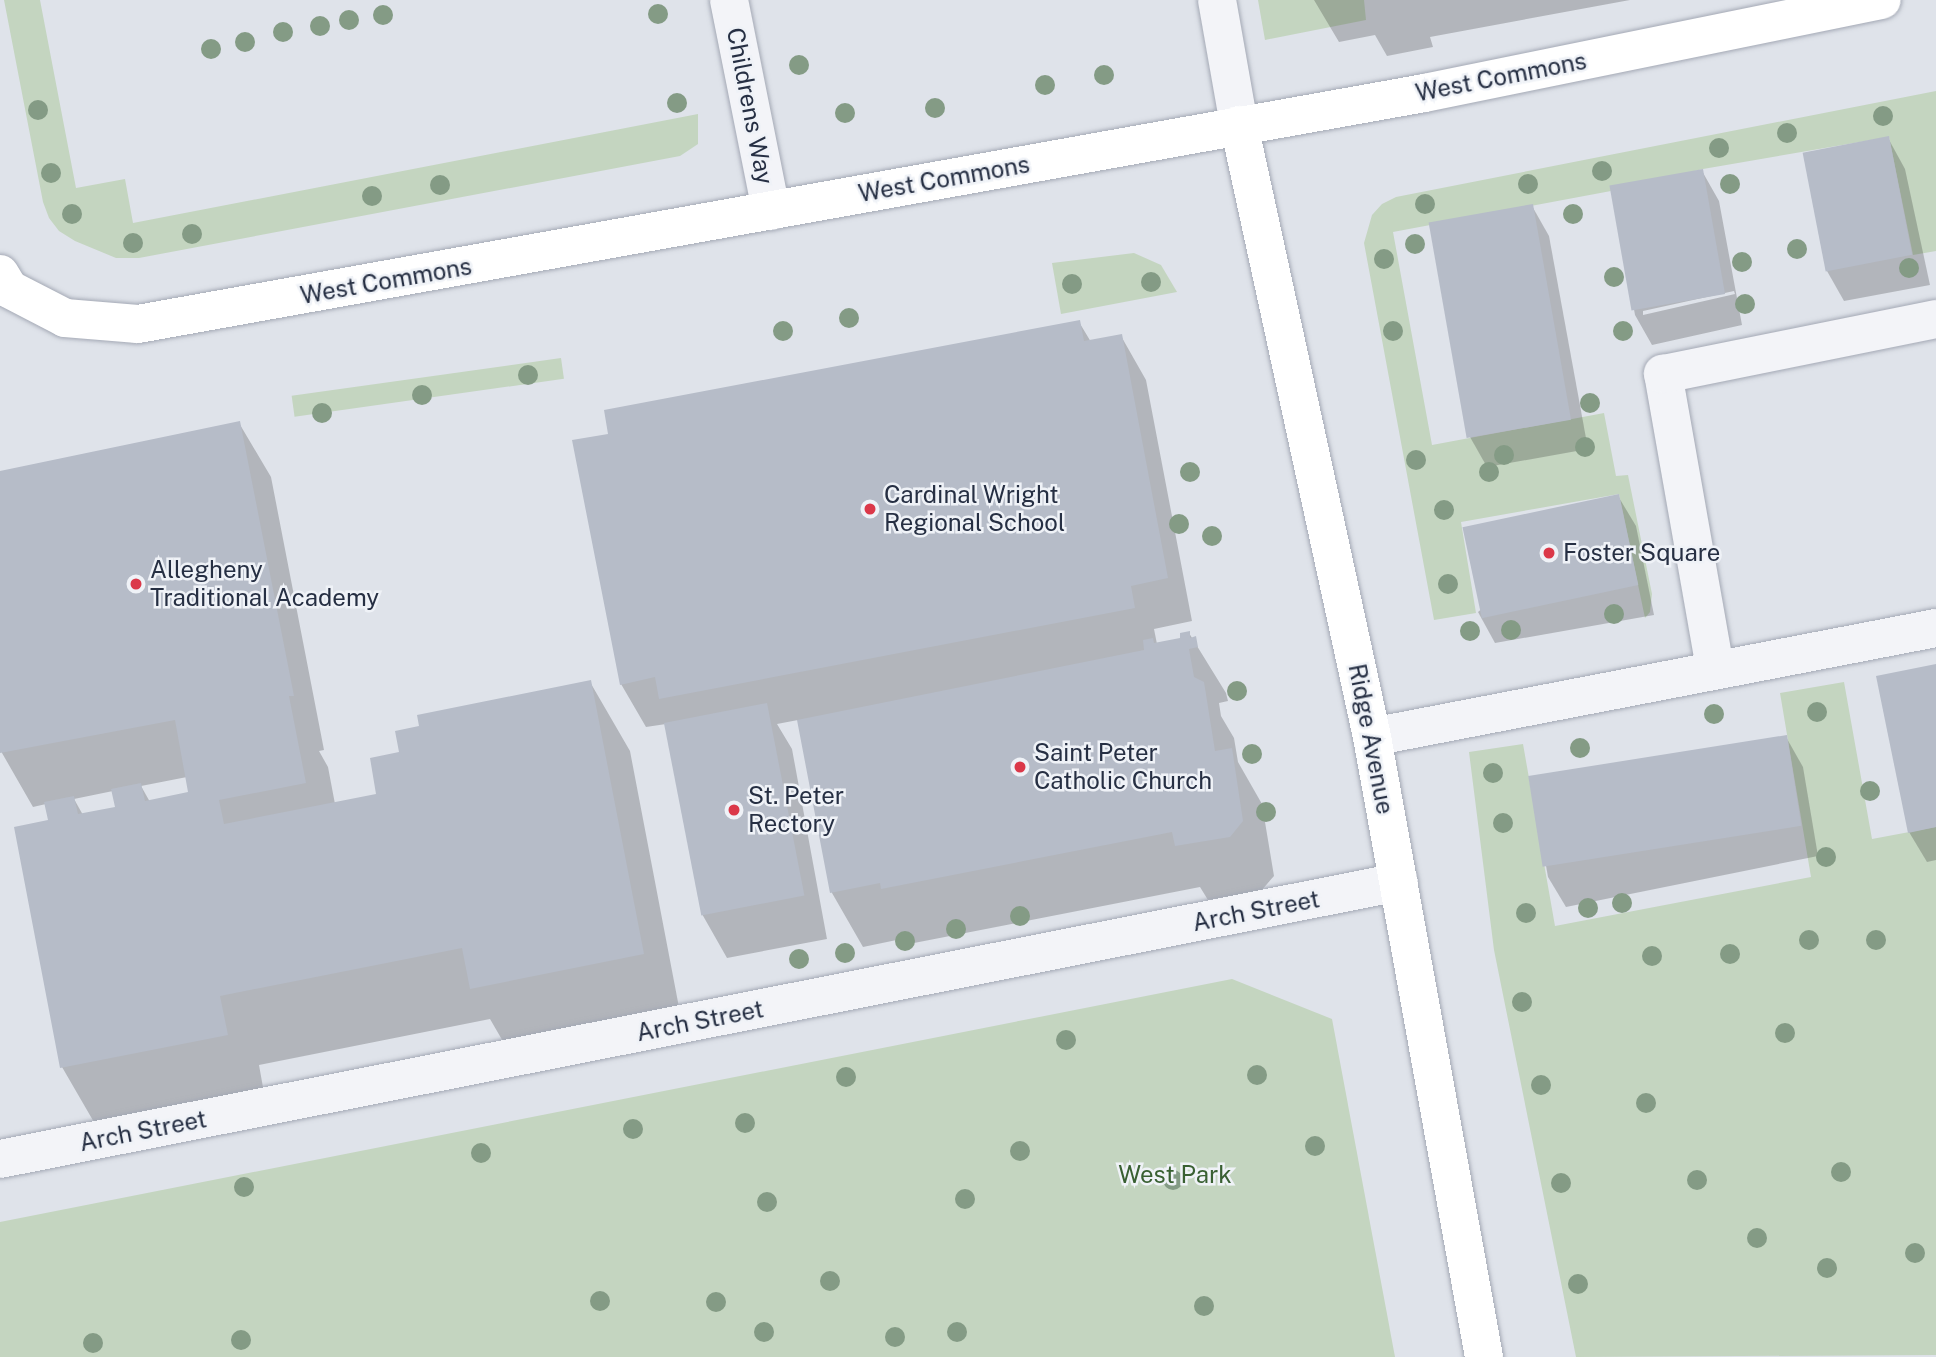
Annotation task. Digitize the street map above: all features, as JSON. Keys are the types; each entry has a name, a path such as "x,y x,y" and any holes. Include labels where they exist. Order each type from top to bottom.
{"main road":[{"name":"West Commons","path":"5,282 65,318 138,324 1424,93 1882,0"},
{"name":"Ridge Avenue","path":"1239,125 1372,737 1483,1357"}],"street":[{"name":"Childrens Way","path":"729,0 771,211"},
{"path":"1217,0 1239,125"},
{"path":"1715,668 1663,374 1936,319"},
{"path":"1372,737 1715,668 1936,628"},
{"name":"Arch Street","path":"0,1159 1399,882"}],"green space":[{"path":"4,0 40,0 76,188 125,179 133,223 698,114 698,144 680,156 139,258 116,258 75,241 59,231 49,218 43,202"},
{"path":"1258,0 1364,0 1366,20 1265,40"},
{"path":"1936,91 1936,251 1913,255 1889,137 1703,169 1611,191 1393,232 1432,445 1604,413 1616,476 1628,475 1652,594 1650,612 1645,618 1619,494 1461,522 1476,613 1434,620 1364,243 1372,215 1382,204 1396,197"},
{"path":"1134,253 1161,265 1177,292 1061,314 1052,263"},
{"path":"561,358 564,379 295,417 292,396"},
{"path":"1844,682 1872,839 1936,827 1936,1355 1576,1357 1494,950 1469,752 1523,744 1555,926 1811,877 1780,693"},
{"name":"West Park","path":"1232,979 1332,1019 1395,1357 0,1357 0,1222"}],"building":[{"path":"1889,136 1912,255 1826,272 1803,153"},
{"path":"1703,169 1725,294 1631,311 1609,185"},
{"path":"1533,204 1571,420 1467,438 1429,222"},
{"name":"Cardinal Wright Regional School","path":"1080,320 1084,341 1122,334 1168,578 1131,586 1135,608 659,699 655,677 620,685 572,440 608,434 604,410"},
{"path":"240,421 294,696 289,696 306,783 219,800 224,824 376,794 370,758 399,752 395,731 419,726 417,715 591,680 644,954 470,989 462,948 220,996 228,1035 60,1068 14,827 48,820 44,802 74,796 78,814 115,807 111,789 141,783 145,801 188,792 175,720 0,753 0,471"},
{"name":"Foster Square","path":"1619,494 1638,585 1482,618 1462,527"},
{"name":"Saint Peter Catholic Church","path":"1190,631 1190,638 1196,636 1198,647 1189,649 1194,677 1204,682 1215,751 1232,748 1243,821 1230,837 1175,846 1172,832 881,889 880,883 830,893 797,720 1144,650 1143,640 1153,638 1154,643 1180,638 1180,633"},
{"path":"1936,664 1936,827 1908,833 1876,676"},
{"name":"St. Peter Rectory","path":"767,703 804,895 701,915 664,723"},
{"path":"1787,735 1801,826 1543,867 1528,776"}],"place":[{"name":"Cardinal Wright Regional School","path":"870,509"},
{"name":"Foster Square","path":"1549,553"},
{"name":"Allegheny Traditional Academy","path":"136,584"},
{"name":"Saint Peter Catholic Church","path":"1020,767"},
{"name":"St. Peter Rectory","path":"734,810"}]}
